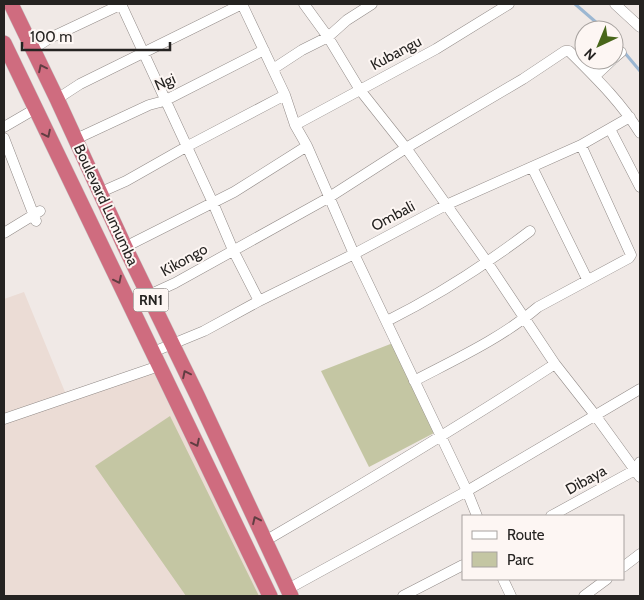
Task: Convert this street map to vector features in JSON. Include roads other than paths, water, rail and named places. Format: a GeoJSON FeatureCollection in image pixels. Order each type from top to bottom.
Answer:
{"type":"FeatureCollection","features":[{"type":"Feature","properties":{"kind":"highway","name":"Boulevard Lumumba"},"geometry":{"type":"LineString","coordinates":[[11,4],[290,593]]}},
{"type":"Feature","properties":{"kind":"highway","name":"Boulevard Lumumba"},"geometry":{"type":"LineString","coordinates":[[4,43],[270,596]]}},
{"type":"Feature","properties":{"kind":"street"},"geometry":{"type":"LineString","coordinates":[[33,49],[50,38],[121,4],[233,250],[259,301]]}},
{"type":"Feature","properties":{"kind":"street"},"geometry":{"type":"LineString","coordinates":[[57,99],[80,84],[142,52],[242,4],[285,95],[328,198],[477,515]]}},
{"type":"Feature","properties":{"kind":"street"},"geometry":{"type":"LineString","coordinates":[[304,4],[328,37],[360,90],[406,148],[526,318],[556,364],[638,470]]}},
{"type":"Feature","properties":{"kind":"street"},"geometry":{"type":"LineString","coordinates":[[273,69],[302,50],[328,37],[347,20],[372,4]]}},
{"type":"Feature","properties":{"kind":"street","name":"Kubangu"},"geometry":{"type":"LineString","coordinates":[[296,125],[436,49],[509,4]]}},
{"type":"Feature","properties":{"kind":"street"},"geometry":{"type":"LineString","coordinates":[[615,4],[640,27]]}},
{"type":"Feature","properties":{"kind":"street","name":"Ngi"},"geometry":{"type":"LineString","coordinates":[[76,140],[149,104],[164,101],[264,50]]}},
{"type":"Feature","properties":{"kind":"street","name":"Kikongo"},"geometry":{"type":"LineString","coordinates":[[149,295],[328,198],[406,148],[523,79],[565,51],[569,51],[595,76]]}},
{"type":"Feature","properties":{"kind":"street"},"geometry":{"type":"LineString","coordinates":[[602,70],[595,76],[630,117],[640,133]]}},
{"type":"Feature","properties":{"kind":"street"},"geometry":{"type":"LineString","coordinates":[[101,192],[126,181],[285,95]]}},
{"type":"Feature","properties":{"kind":"street"},"geometry":{"type":"LineString","coordinates":[[4,127],[35,109]]}},
{"type":"Feature","properties":{"kind":"street","name":"Ombali"},"geometry":{"type":"LineString","coordinates":[[4,419],[156,359],[172,345],[204,331],[259,301],[354,254],[446,204],[581,145],[630,117]]}},
{"type":"Feature","properties":{"kind":"street"},"geometry":{"type":"LineString","coordinates":[[610,129],[640,187]]}},
{"type":"Feature","properties":{"kind":"street"},"geometry":{"type":"LineString","coordinates":[[4,138],[37,216],[4,233]]}},
{"type":"Feature","properties":{"kind":"street"},"geometry":{"type":"LineString","coordinates":[[414,381],[526,318],[538,307],[629,258],[631,255],[581,145]]}},
{"type":"Feature","properties":{"kind":"street"},"geometry":{"type":"LineString","coordinates":[[125,247],[234,192],[307,146]]}},
{"type":"Feature","properties":{"kind":"street"},"geometry":{"type":"LineString","coordinates":[[532,166],[587,279]]}},
{"type":"Feature","properties":{"kind":"street"},"geometry":{"type":"LineString","coordinates":[[386,321],[409,310],[487,262],[530,231]]}},
{"type":"Feature","properties":{"kind":"street"},"geometry":{"type":"LineString","coordinates":[[265,541],[484,411],[556,364]]}},
{"type":"Feature","properties":{"kind":"street"},"geometry":{"type":"LineString","coordinates":[[290,593],[640,388]]}},
{"type":"Feature","properties":{"kind":"street","name":"Dibaya"},"geometry":{"type":"LineString","coordinates":[[554,515],[638,470]]}},
{"type":"Feature","properties":{"kind":"street"},"geometry":{"type":"LineString","coordinates":[[624,566],[640,554]]}},
{"type":"Feature","properties":{"kind":"street"},"geometry":{"type":"LineString","coordinates":[[403,596],[462,566]]}},
{"type":"Feature","properties":{"kind":"street"},"geometry":{"type":"LineString","coordinates":[[503,580],[511,596]]}},
{"type":"Feature","properties":{"kind":"street"},"geometry":{"type":"LineString","coordinates":[[584,596],[606,580]]}},
{"type":"Feature","properties":{"kind":"waterway"},"geometry":{"type":"LineString","coordinates":[[575,4],[593,20]]}},
{"type":"Feature","properties":{"kind":"waterway"},"geometry":{"type":"LineString","coordinates":[[624,52],[640,71]]}}]}
